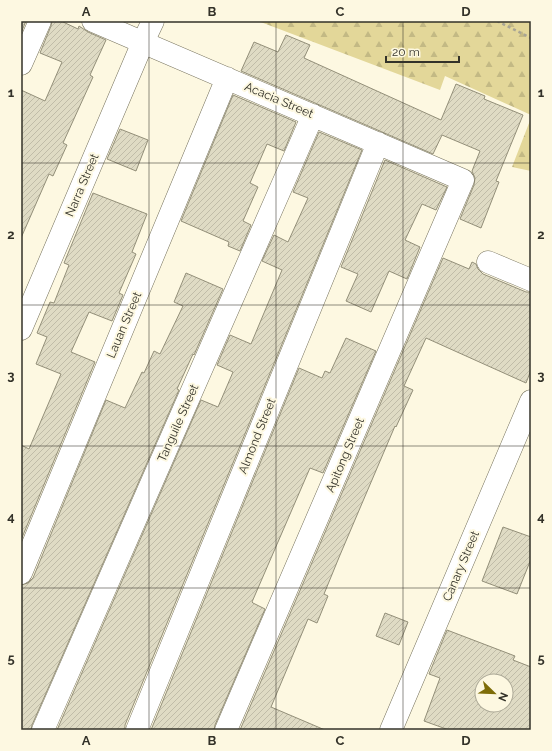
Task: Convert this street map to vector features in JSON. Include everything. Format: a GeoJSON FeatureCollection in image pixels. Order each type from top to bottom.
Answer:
{"type":"FeatureCollection","features":[{"type":"Feature","properties":{"kind":"street"},"geometry":{"type":"LineString","coordinates":[[21,64],[40,21]]}},
{"type":"Feature","properties":{"kind":"street","name":"Acacia Street"},"geometry":{"type":"LineString","coordinates":[[93,21],[463,180]]}},
{"type":"Feature","properties":{"kind":"street","name":"Narra Street"},"geometry":{"type":"LineString","coordinates":[[21,329],[153,21]]}},
{"type":"Feature","properties":{"kind":"street","name":"Lauan Street"},"geometry":{"type":"LineString","coordinates":[[21,573],[227,78]]}},
{"type":"Feature","properties":{"kind":"street","name":"Tanguile Street"},"geometry":{"type":"LineString","coordinates":[[43,730],[313,115]]}},
{"type":"Feature","properties":{"kind":"street","name":"Almond Street"},"geometry":{"type":"LineString","coordinates":[[137,730],[378,143]]}},
{"type":"Feature","properties":{"kind":"street","name":"Apitong Street"},"geometry":{"type":"LineString","coordinates":[[226,730],[463,180]]}},
{"type":"Feature","properties":{"kind":"street"},"geometry":{"type":"LineString","coordinates":[[488,262],[531,280]]}},
{"type":"Feature","properties":{"kind":"street","name":"Canary Street"},"geometry":{"type":"LineString","coordinates":[[391,730],[531,402]]}},
{"type":"Feature","properties":{"kind":"path"},"geometry":{"type":"LineString","coordinates":[[497,21],[531,38]]}},
{"type":"Feature","properties":{"kind":"green space"},"geometry":{"type":"Polygon","coordinates":[[[258,21],[531,21],[531,115],[445,76],[440,90],[258,21]]]}},
{"type":"Feature","properties":{"kind":"green space"},"geometry":{"type":"Polygon","coordinates":[[[531,118],[531,171],[512,167],[531,118]]]}},
{"type":"Feature","properties":{"kind":"building"},"geometry":{"type":"Polygon","coordinates":[[[21,21],[26,21],[21,33],[21,21]]]}},
{"type":"Feature","properties":{"kind":"building"},"geometry":{"type":"Polygon","coordinates":[[[52,21],[61,21],[78,29],[79,26],[106,40],[90,75],[93,77],[63,143],[67,145],[53,176],[49,174],[21,238],[21,90],[45,101],[62,62],[40,53],[52,21]]]}},
{"type":"Feature","properties":{"kind":"building"},"geometry":{"type":"Polygon","coordinates":[[[286,35],[310,45],[304,58],[441,120],[456,84],[485,96],[484,99],[523,115],[496,181],[499,182],[481,228],[460,219],[474,185],[475,178],[472,171],[480,151],[442,135],[433,154],[241,71],[254,42],[278,52],[286,35]]]}},
{"type":"Feature","properties":{"kind":"building"},"geometry":{"type":"Polygon","coordinates":[[[233,95],[296,122],[284,151],[267,144],[250,183],[258,187],[243,221],[251,225],[240,251],[228,246],[229,242],[181,221],[233,95]]]}},
{"type":"Feature","properties":{"kind":"building"},"geometry":{"type":"Polygon","coordinates":[[[120,129],[148,140],[136,171],[107,159],[120,129]]]}},
{"type":"Feature","properties":{"kind":"building"},"geometry":{"type":"Polygon","coordinates":[[[319,132],[362,150],[125,725],[125,730],[57,730],[201,400],[218,407],[233,372],[217,365],[230,335],[251,344],[282,270],[262,261],[274,235],[288,242],[308,198],[293,192],[319,132]]]}},
{"type":"Feature","properties":{"kind":"building"},"geometry":{"type":"Polygon","coordinates":[[[385,160],[447,187],[436,210],[422,204],[405,240],[420,247],[407,279],[389,271],[371,312],[346,301],[358,274],[341,267],[385,160]]]}},
{"type":"Feature","properties":{"kind":"building"},"geometry":{"type":"Polygon","coordinates":[[[93,193],[147,214],[132,252],[136,254],[119,293],[123,295],[112,321],[89,312],[71,352],[95,362],[21,540],[21,445],[29,449],[61,374],[36,364],[47,337],[37,333],[50,302],[54,303],[69,265],[64,263],[93,193]]]}},
{"type":"Feature","properties":{"kind":"building"},"geometry":{"type":"Polygon","coordinates":[[[443,258],[469,269],[472,262],[476,264],[478,269],[483,274],[526,292],[531,292],[531,370],[526,383],[426,338],[404,386],[413,390],[396,427],[395,426],[340,555],[324,594],[328,596],[317,623],[308,619],[271,707],[325,730],[240,730],[443,258]]]}},
{"type":"Feature","properties":{"kind":"building"},"geometry":{"type":"Polygon","coordinates":[[[186,273],[223,289],[194,355],[193,354],[177,389],[179,390],[31,730],[21,730],[21,585],[28,583],[33,578],[106,400],[125,408],[154,351],[160,354],[183,306],[174,302],[186,273]]]}},
{"type":"Feature","properties":{"kind":"building"},"geometry":{"type":"Polygon","coordinates":[[[346,338],[376,351],[323,473],[310,468],[252,602],[265,609],[214,730],[151,730],[299,368],[322,378],[325,371],[330,373],[346,338]]]}},
{"type":"Feature","properties":{"kind":"building"},"geometry":{"type":"Polygon","coordinates":[[[503,527],[531,537],[531,559],[517,594],[482,581],[503,527]]]}},
{"type":"Feature","properties":{"kind":"building"},"geometry":{"type":"Polygon","coordinates":[[[385,613],[408,622],[399,645],[376,636],[385,613]]]}},
{"type":"Feature","properties":{"kind":"building"},"geometry":{"type":"Polygon","coordinates":[[[447,630],[515,656],[513,660],[531,667],[531,730],[449,730],[424,721],[440,678],[429,674],[447,630]]]}}]}
